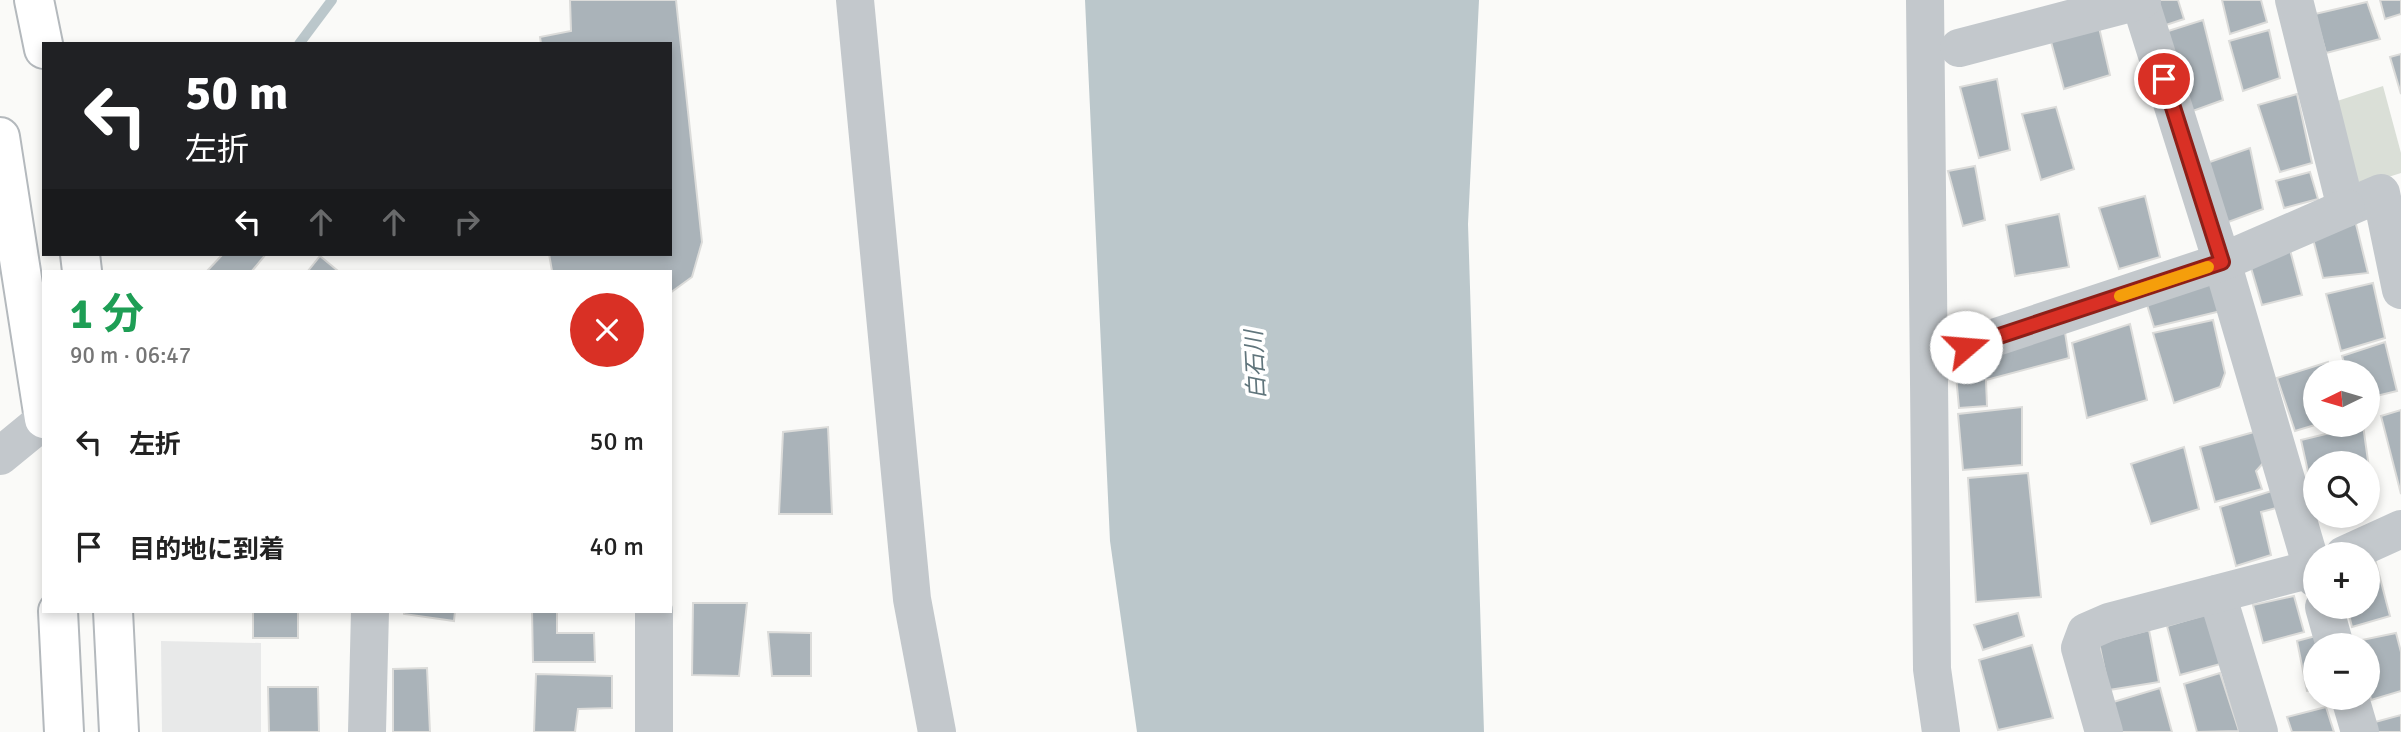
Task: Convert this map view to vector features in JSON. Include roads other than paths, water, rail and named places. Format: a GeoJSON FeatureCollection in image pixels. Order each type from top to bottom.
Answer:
{"type":"FeatureCollection","features":[{"type":"Feature","properties":{"kind":"highway"},"geometry":{"type":"LineString","coordinates":[[34,0],[43,42]]}},
{"type":"Feature","properties":{"kind":"highway"},"geometry":{"type":"LineString","coordinates":[[0,137],[42,406]]}},
{"type":"Feature","properties":{"kind":"highway"},"geometry":{"type":"LineString","coordinates":[[58,613],[64,732]]}},
{"type":"Feature","properties":{"kind":"highway"},"geometry":{"type":"LineString","coordinates":[[113,613],[119,732]]}},
{"type":"Feature","properties":{"kind":"street"},"geometry":{"type":"LineString","coordinates":[[855,0],[912,599],[936,732]]}},
{"type":"Feature","properties":{"kind":"street"},"geometry":{"type":"LineString","coordinates":[[1925,0],[1931,669],[1941,732]]}},
{"type":"Feature","properties":{"kind":"street"},"geometry":{"type":"LineString","coordinates":[[1959,48],[2141,0],[2222,262],[2314,542]]}},
{"type":"Feature","properties":{"kind":"street"},"geometry":{"type":"LineString","coordinates":[[2294,0],[2346,208]]}},
{"type":"Feature","properties":{"kind":"street"},"geometry":{"type":"LineString","coordinates":[[1966,347],[2222,262],[2391,189],[2401,290]]}},
{"type":"Feature","properties":{"kind":"street"},"geometry":{"type":"LineString","coordinates":[[0,456],[42,421]]}},
{"type":"Feature","properties":{"kind":"street"},"geometry":{"type":"LineString","coordinates":[[2374,542],[2401,529]]}},
{"type":"Feature","properties":{"kind":"street"},"geometry":{"type":"LineString","coordinates":[[2104,732],[2080,648],[2086,632],[2109,622],[2303,572]]}},
{"type":"Feature","properties":{"kind":"street"},"geometry":{"type":"LineString","coordinates":[[2217,594],[2259,732]]}},
{"type":"Feature","properties":{"kind":"street"},"geometry":{"type":"LineString","coordinates":[[367,732],[370,613]]}},
{"type":"Feature","properties":{"kind":"street"},"geometry":{"type":"LineString","coordinates":[[654,613],[654,732]]}},
{"type":"Feature","properties":{"kind":"street"},"geometry":{"type":"LineString","coordinates":[[2354,710],[2360,732]]}},
{"type":"Feature","properties":{"kind":"water","name":"白石川"},"geometry":{"type":"Polygon","coordinates":[[[1085,0],[1479,0],[1468,224],[1484,732],[1137,732],[1110,541],[1085,0]]]}},
{"type":"Feature","properties":{"kind":"waterway"},"geometry":{"type":"LineString","coordinates":[[300,42],[332,0]]}}]}
